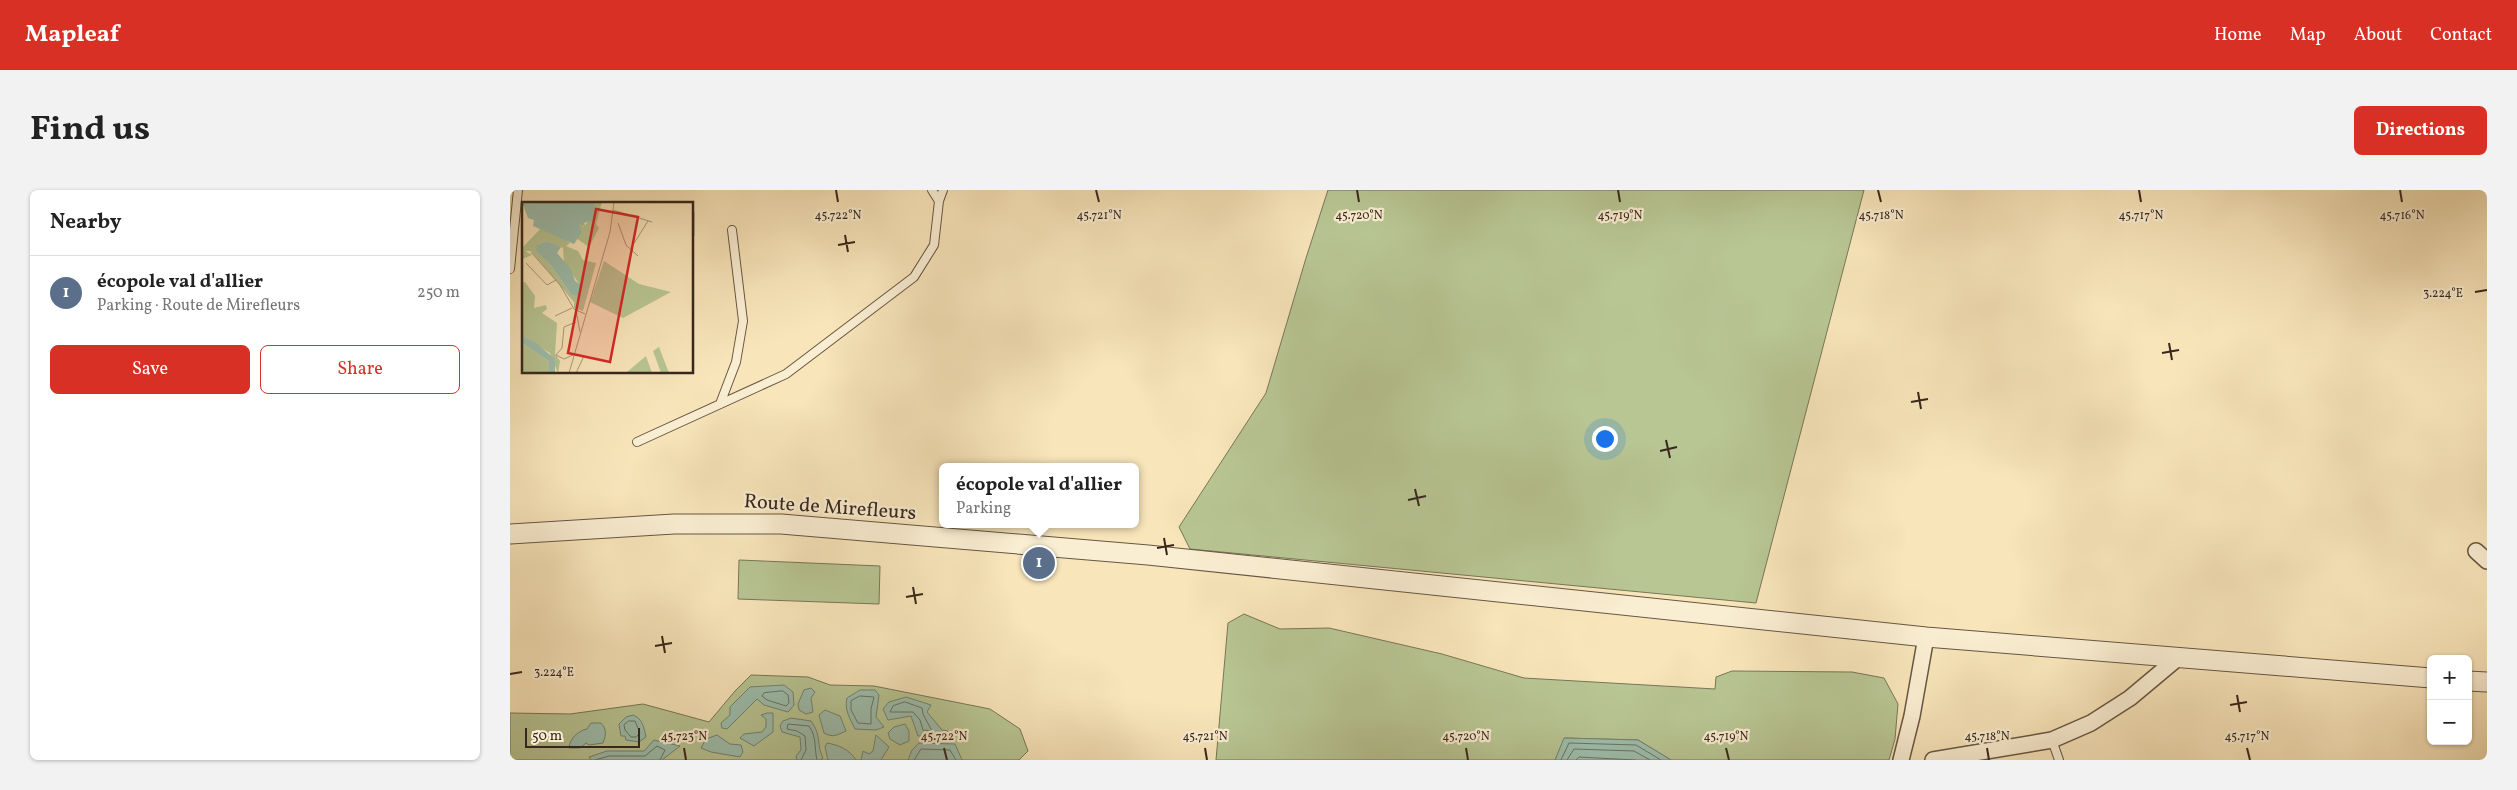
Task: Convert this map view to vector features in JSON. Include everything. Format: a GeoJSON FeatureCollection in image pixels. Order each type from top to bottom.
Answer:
{"type":"FeatureCollection","features":[{"type":"Feature","properties":{"kind":"street","name":"Route de Mirefleurs"},"geometry":{"type":"LineString","coordinates":[[510,534],[674,524],[781,524],[1148,555],[1926,637],[2427,678]]}},
{"type":"Feature","properties":{"kind":"street"},"geometry":{"type":"LineString","coordinates":[[1901,760],[1912,716],[1926,637]]}},
{"type":"Feature","properties":{"kind":"street"},"geometry":{"type":"LineString","coordinates":[[1933,760],[2052,740],[2091,723],[2130,698],[2178,657]]}},
{"type":"Feature","properties":{"kind":"lane"},"geometry":{"type":"LineString","coordinates":[[510,269],[518,190]]}},
{"type":"Feature","properties":{"kind":"lane"},"geometry":{"type":"LineString","coordinates":[[932,190],[939,201]]}},
{"type":"Feature","properties":{"kind":"lane"},"geometry":{"type":"LineString","coordinates":[[637,442],[786,374],[914,278],[934,245],[939,201],[943,190]]}},
{"type":"Feature","properties":{"kind":"lane"},"geometry":{"type":"LineString","coordinates":[[720,404],[736,362],[743,321],[732,230]]}},
{"type":"Feature","properties":{"kind":"lane"},"geometry":{"type":"LineString","coordinates":[[2052,740],[2059,760]]}},
{"type":"Feature","properties":{"kind":"green space"},"geometry":{"type":"Polygon","coordinates":[[[1328,190],[1864,190],[1756,603],[1190,549],[1179,527],[1266,393],[1328,190]]]}},
{"type":"Feature","properties":{"kind":"green space"},"geometry":{"type":"Polygon","coordinates":[[[739,560],[880,566],[879,604],[738,599],[739,560]]]}},
{"type":"Feature","properties":{"kind":"green space"},"geometry":{"type":"Polygon","coordinates":[[[1244,614],[1280,629],[1329,628],[1442,654],[1524,678],[1715,689],[1716,677],[1732,671],[1852,672],[1884,678],[1898,704],[1895,739],[1889,760],[1671,760],[1638,740],[1565,738],[1555,760],[1216,760],[1228,623],[1244,614]]]}},
{"type":"Feature","properties":{"kind":"green space"},"geometry":{"type":"Polygon","coordinates":[[[751,675],[808,677],[830,685],[874,686],[990,709],[1020,729],[1028,751],[1019,760],[510,760],[510,713],[570,714],[643,704],[709,722],[751,675]]]}},
{"type":"Feature","properties":{"kind":"water"},"geometry":{"type":"Polygon","coordinates":[[[784,685],[793,692],[794,705],[788,712],[764,705],[757,699],[727,729],[722,728],[721,723],[730,715],[730,707],[750,687],[784,685]]]}},
{"type":"Feature","properties":{"kind":"water"},"geometry":{"type":"Polygon","coordinates":[[[811,688],[815,692],[811,698],[813,712],[806,714],[799,710],[798,704],[804,690],[811,688]]]}},
{"type":"Feature","properties":{"kind":"water"},"geometry":{"type":"Polygon","coordinates":[[[860,690],[875,690],[879,695],[876,717],[884,727],[876,730],[855,729],[848,714],[846,702],[847,698],[860,690]]]}},
{"type":"Feature","properties":{"kind":"water"},"geometry":{"type":"Polygon","coordinates":[[[906,697],[931,705],[927,712],[942,730],[948,731],[948,736],[939,740],[918,736],[911,716],[888,720],[883,709],[889,702],[906,697]]]}},
{"type":"Feature","properties":{"kind":"water"},"geometry":{"type":"Polygon","coordinates":[[[825,710],[840,716],[846,731],[833,736],[824,733],[819,715],[825,710]]]}},
{"type":"Feature","properties":{"kind":"water"},"geometry":{"type":"Polygon","coordinates":[[[773,713],[773,732],[754,746],[740,738],[744,734],[762,732],[766,727],[766,719],[761,715],[773,713]]]}},
{"type":"Feature","properties":{"kind":"water"},"geometry":{"type":"Polygon","coordinates":[[[633,715],[641,721],[646,737],[639,742],[626,740],[625,736],[621,736],[619,724],[626,717],[633,715]]]}},
{"type":"Feature","properties":{"kind":"water"},"geometry":{"type":"Polygon","coordinates":[[[791,718],[811,721],[817,731],[823,758],[820,760],[797,760],[796,756],[801,750],[800,737],[782,732],[780,726],[783,721],[791,718]]]}},
{"type":"Feature","properties":{"kind":"water"},"geometry":{"type":"Polygon","coordinates":[[[591,723],[601,723],[603,725],[605,737],[603,743],[589,745],[586,743],[580,748],[569,748],[575,736],[587,729],[591,723]]]}},
{"type":"Feature","properties":{"kind":"water"},"geometry":{"type":"Polygon","coordinates":[[[905,724],[909,731],[909,741],[900,745],[890,739],[888,733],[894,727],[905,724]]]}},
{"type":"Feature","properties":{"kind":"water"},"geometry":{"type":"Polygon","coordinates":[[[717,735],[730,744],[741,745],[743,752],[740,757],[711,752],[701,748],[706,739],[717,735]]]}},
{"type":"Feature","properties":{"kind":"water"},"geometry":{"type":"Polygon","coordinates":[[[876,735],[889,747],[881,760],[861,760],[863,751],[869,754],[873,751],[876,735]]]}},
{"type":"Feature","properties":{"kind":"water"},"geometry":{"type":"Polygon","coordinates":[[[1564,738],[1638,740],[1671,760],[1555,760],[1564,738]]]}},
{"type":"Feature","properties":{"kind":"water"},"geometry":{"type":"Polygon","coordinates":[[[654,740],[680,746],[662,760],[591,760],[589,757],[607,751],[644,751],[654,740]]]}},
{"type":"Feature","properties":{"kind":"water"},"geometry":{"type":"Polygon","coordinates":[[[827,743],[844,748],[856,760],[828,760],[825,747],[827,743]]]}},
{"type":"Feature","properties":{"kind":"water"},"geometry":{"type":"Polygon","coordinates":[[[919,743],[955,744],[962,760],[908,760],[912,750],[919,743]]]}},
{"type":"Feature","properties":{"kind":"place","name":"écopole val d'allier"},"geometry":{"type":"Point","coordinates":[1039,563]}}]}
